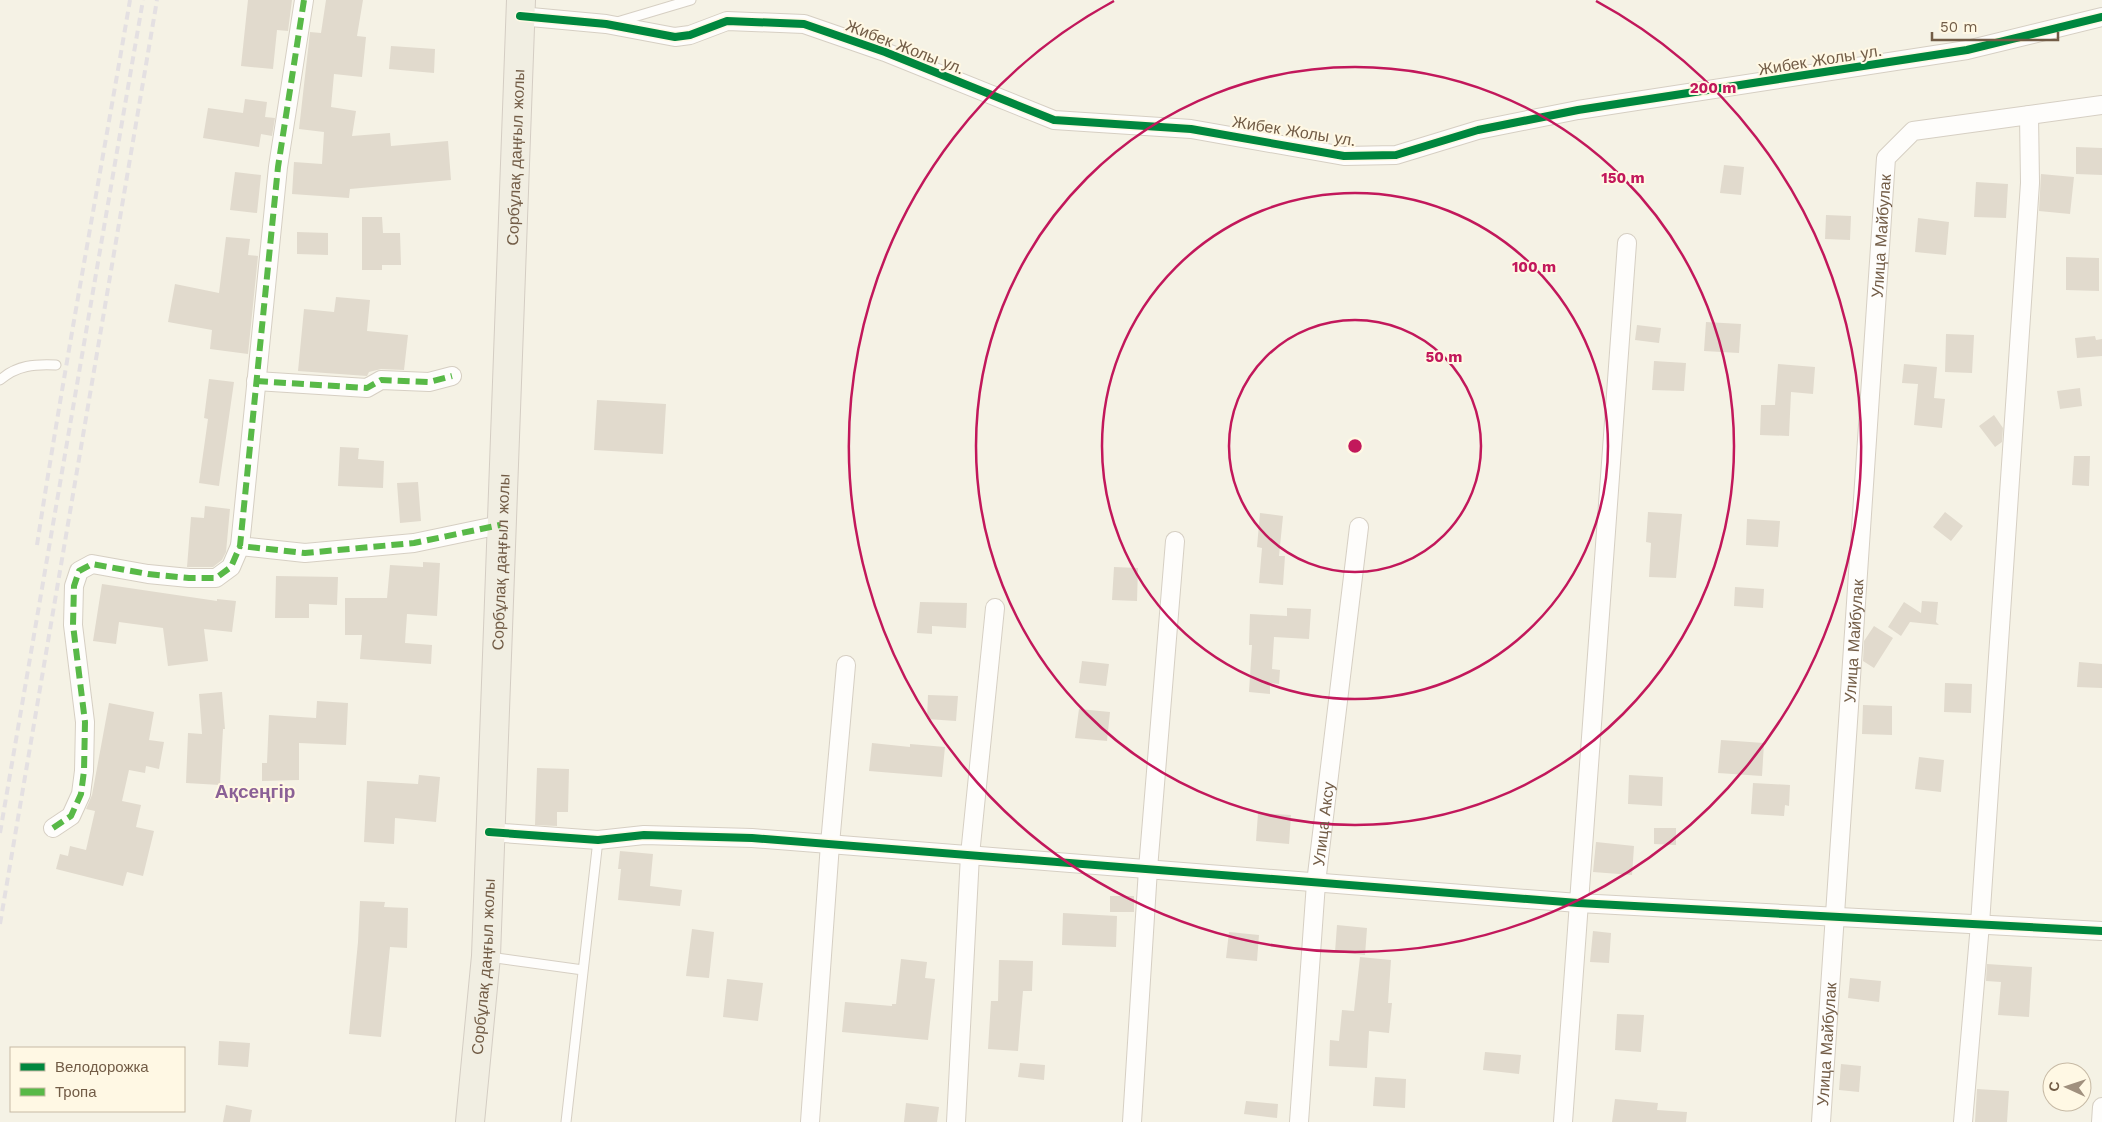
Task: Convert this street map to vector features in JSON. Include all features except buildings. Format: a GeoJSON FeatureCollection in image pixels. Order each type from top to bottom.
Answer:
{"type":"FeatureCollection","features":[{"type":"Feature","properties":{"kind":"main road","name":"Сорбұлақ даңғыл жолы"},"geometry":{"type":"LineString","coordinates":[[470,1122],[486,956],[520,8]]}},
{"type":"Feature","properties":{"kind":"street"},"geometry":{"type":"LineString","coordinates":[[53,828],[71,816],[81,794],[84,771],[85,722],[73,625],[74,586],[79,571],[92,564],[148,574],[189,578],[216,578],[231,567],[240,546],[278,167],[304,0]]}},
{"type":"Feature","properties":{"kind":"street","name":"Жибек Жолы ул."},"geometry":{"type":"LineString","coordinates":[[520,8],[675,37],[690,35],[727,21],[804,24],[885,52],[1054,120],[1191,129],[1344,156],[1396,155],[1478,130],[1569,112],[1967,50],[2102,17]]}},
{"type":"Feature","properties":{"kind":"street"},"geometry":{"type":"LineString","coordinates":[[1963,1122],[1980,924],[2030,183],[2029,115],[2102,106]]}},
{"type":"Feature","properties":{"kind":"street","name":"Улица Майбулак"},"geometry":{"type":"LineString","coordinates":[[1821,1122],[1886,158],[1913,131],[2029,115]]}},
{"type":"Feature","properties":{"kind":"street"},"geometry":{"type":"LineString","coordinates":[[1563,1122],[1628,243]]}},
{"type":"Feature","properties":{"kind":"street"},"geometry":{"type":"LineString","coordinates":[[256,381],[367,388],[381,380],[429,382],[452,376]]}},
{"type":"Feature","properties":{"kind":"street"},"geometry":{"type":"LineString","coordinates":[[240,546],[305,553],[414,543],[500,525]]}},
{"type":"Feature","properties":{"kind":"street","name":"Улица Аксу"},"geometry":{"type":"LineString","coordinates":[[1300,1122],[1316,883],[1358,527]]}},
{"type":"Feature","properties":{"kind":"street"},"geometry":{"type":"LineString","coordinates":[[1132,1122],[1148,869],[1175,542]]}},
{"type":"Feature","properties":{"kind":"street"},"geometry":{"type":"LineString","coordinates":[[956,1122],[970,855],[995,608]]}},
{"type":"Feature","properties":{"kind":"street"},"geometry":{"type":"LineString","coordinates":[[810,1122],[830,844],[846,665]]}},
{"type":"Feature","properties":{"kind":"street"},"geometry":{"type":"LineString","coordinates":[[489,832],[598,840],[644,834],[752,838],[1578,903],[2102,931]]}},
{"type":"Feature","properties":{"kind":"street"},"geometry":{"type":"LineString","coordinates":[[2101,1122],[2102,1107]]}},
{"type":"Feature","properties":{"kind":"lane"},"geometry":{"type":"LineString","coordinates":[[606,24],[691,0]]}},
{"type":"Feature","properties":{"kind":"lane"},"geometry":{"type":"LineString","coordinates":[[0,380],[11,371],[33,364],[56,365]]}},
{"type":"Feature","properties":{"kind":"lane"},"geometry":{"type":"LineString","coordinates":[[566,1122],[598,840]]}},
{"type":"Feature","properties":{"kind":"lane"},"geometry":{"type":"LineString","coordinates":[[486,956],[583,970]]}},
{"type":"Feature","properties":{"kind":"railway"},"geometry":{"type":"LineString","coordinates":[[37,545],[130,0]]}},
{"type":"Feature","properties":{"kind":"railway"},"geometry":{"type":"LineString","coordinates":[[0,833],[143,0]]}},
{"type":"Feature","properties":{"kind":"railway"},"geometry":{"type":"LineString","coordinates":[[0,924],[157,0]]}},
{"type":"Feature","properties":{"kind":"marked path"},"geometry":{"type":"LineString","coordinates":[[304,0],[278,167],[240,546],[305,553],[414,543],[500,525]]}},
{"type":"Feature","properties":{"kind":"marked path"},"geometry":{"type":"LineString","coordinates":[[256,381],[367,388],[381,380],[429,382],[452,376]]}},
{"type":"Feature","properties":{"kind":"marked path"},"geometry":{"type":"LineString","coordinates":[[53,828],[71,816],[81,794],[84,771],[85,722],[73,625],[74,586],[79,571],[92,564],[148,574],[189,578],[216,578],[231,567],[240,546]]}},
{"type":"Feature","properties":{"kind":"cycle path"},"geometry":{"type":"LineString","coordinates":[[520,16],[606,24],[675,37],[690,35],[727,21],[804,24],[885,52],[1054,120],[1191,129],[1344,156],[1396,155],[1478,130],[1578,110],[1967,50],[2102,17]]}},
{"type":"Feature","properties":{"kind":"cycle path"},"geometry":{"type":"LineString","coordinates":[[489,832],[598,840],[644,835],[752,838],[1578,903],[2102,931]]}},
{"type":"Feature","properties":{"kind":"district","name":"Ақсеңгір"},"geometry":{"type":"Point","coordinates":[255,791]}}]}
